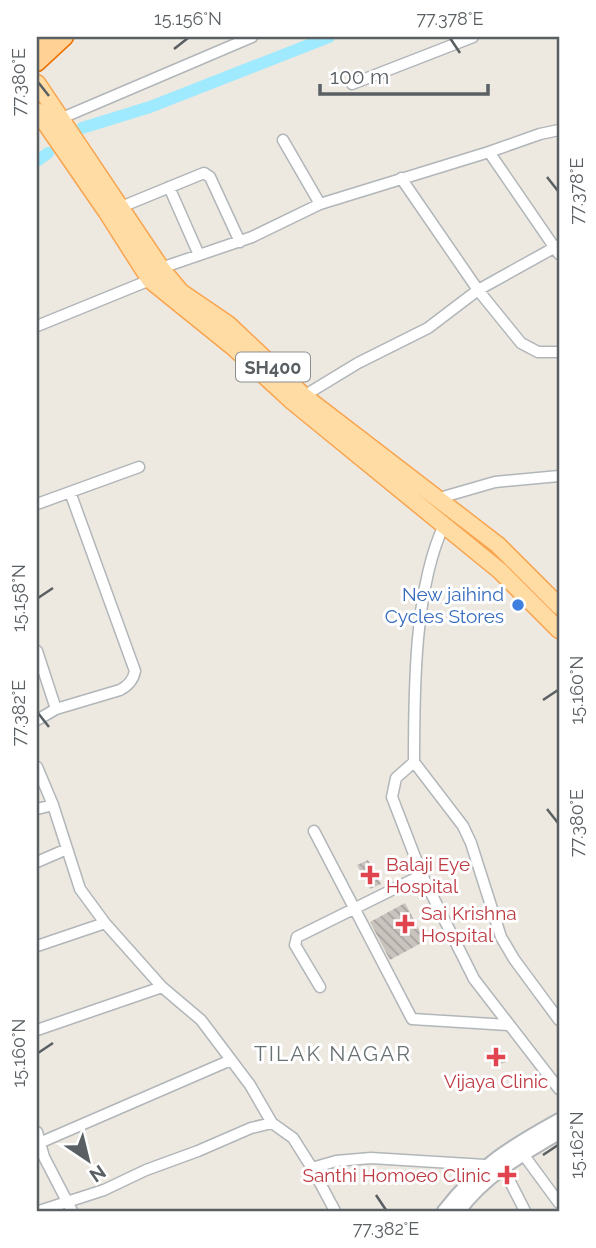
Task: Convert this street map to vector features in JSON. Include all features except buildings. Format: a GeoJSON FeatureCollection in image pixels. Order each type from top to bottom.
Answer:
{"type":"FeatureCollection","features":[{"type":"Feature","properties":{"kind":"highway"},"geometry":{"type":"LineString","coordinates":[[37,44],[46,37]]}},
{"type":"Feature","properties":{"kind":"highway"},"geometry":{"type":"LineString","coordinates":[[37,63],[65,37]]}},
{"type":"Feature","properties":{"kind":"main road","name":"SH400"},"geometry":{"type":"LineString","coordinates":[[37,83],[121,207],[155,274]]}},
{"type":"Feature","properties":{"kind":"main road","name":"SH400"},"geometry":{"type":"LineString","coordinates":[[37,111],[106,212],[155,274],[233,347],[298,399],[418,505],[448,518]]}},
{"type":"Feature","properties":{"kind":"main road","name":"SH400"},"geometry":{"type":"LineString","coordinates":[[298,399],[437,499],[448,518],[500,571],[557,616]]}},
{"type":"Feature","properties":{"kind":"street"},"geometry":{"type":"LineString","coordinates":[[62,118],[253,37]]}},
{"type":"Feature","properties":{"kind":"street"},"geometry":{"type":"LineString","coordinates":[[352,84],[473,37]]}},
{"type":"Feature","properties":{"kind":"street"},"geometry":{"type":"LineString","coordinates":[[37,326],[199,255],[240,242],[320,204],[559,130]]}},
{"type":"Feature","properties":{"kind":"street"},"geometry":{"type":"LineString","coordinates":[[283,139],[320,204]]}},
{"type":"Feature","properties":{"kind":"street"},"geometry":{"type":"LineString","coordinates":[[298,399],[358,363],[428,327],[478,290],[558,249],[489,152]]}},
{"type":"Feature","properties":{"kind":"street"},"geometry":{"type":"LineString","coordinates":[[121,207],[204,173],[208,174],[240,242]]}},
{"type":"Feature","properties":{"kind":"street"},"geometry":{"type":"LineString","coordinates":[[401,178],[478,290],[522,343],[538,352],[559,352]]}},
{"type":"Feature","properties":{"kind":"street"},"geometry":{"type":"LineString","coordinates":[[169,187],[199,255]]}},
{"type":"Feature","properties":{"kind":"street"},"geometry":{"type":"LineString","coordinates":[[37,504],[139,467]]}},
{"type":"Feature","properties":{"kind":"street"},"geometry":{"type":"LineString","coordinates":[[418,505],[495,482],[559,476]]}},
{"type":"Feature","properties":{"kind":"street"},"geometry":{"type":"LineString","coordinates":[[37,720],[56,709],[120,691],[133,679],[135,671],[70,492]]}},
{"type":"Feature","properties":{"kind":"street"},"geometry":{"type":"LineString","coordinates":[[448,518],[432,557],[416,657],[414,762],[463,826],[501,937],[559,1020]]}},
{"type":"Feature","properties":{"kind":"street"},"geometry":{"type":"LineString","coordinates":[[37,651],[56,709]]}},
{"type":"Feature","properties":{"kind":"street"},"geometry":{"type":"LineString","coordinates":[[414,762],[397,778],[392,797],[422,875],[474,979],[559,1089]]}},
{"type":"Feature","properties":{"kind":"street"},"geometry":{"type":"LineString","coordinates":[[37,767],[53,806],[80,889],[105,923],[162,987],[201,1020],[250,1085],[272,1123],[293,1138],[335,1211]]}},
{"type":"Feature","properties":{"kind":"street"},"geometry":{"type":"LineString","coordinates":[[37,809],[53,806]]}},
{"type":"Feature","properties":{"kind":"street"},"geometry":{"type":"LineString","coordinates":[[314,831],[412,1019],[508,1025]]}},
{"type":"Feature","properties":{"kind":"street"},"geometry":{"type":"LineString","coordinates":[[37,862],[67,849]]}},
{"type":"Feature","properties":{"kind":"street"},"geometry":{"type":"LineString","coordinates":[[320,987],[295,940],[422,875]]}},
{"type":"Feature","properties":{"kind":"street"},"geometry":{"type":"LineString","coordinates":[[37,946],[105,923]]}},
{"type":"Feature","properties":{"kind":"street"},"geometry":{"type":"LineString","coordinates":[[37,1030],[162,987]]}},
{"type":"Feature","properties":{"kind":"street"},"geometry":{"type":"LineString","coordinates":[[70,1207],[38,1140],[231,1060]]}},
{"type":"Feature","properties":{"kind":"street"},"geometry":{"type":"LineString","coordinates":[[444,1211],[465,1203],[512,1145],[559,1119]]}},
{"type":"Feature","properties":{"kind":"street"},"geometry":{"type":"LineString","coordinates":[[39,1211],[70,1207],[251,1128],[272,1123]]}},
{"type":"Feature","properties":{"kind":"street"},"geometry":{"type":"LineString","coordinates":[[312,1168],[336,1161],[371,1158],[485,1165],[523,1154],[559,1133]]}},
{"type":"Feature","properties":{"kind":"street"},"geometry":{"type":"LineString","coordinates":[[523,1154],[559,1203]]}},
{"type":"Feature","properties":{"kind":"street"},"geometry":{"type":"LineString","coordinates":[[500,1162],[525,1211]]}},
{"type":"Feature","properties":{"kind":"street"},"geometry":{"type":"LineString","coordinates":[[465,1203],[485,1165]]}},
{"type":"Feature","properties":{"kind":"waterway"},"geometry":{"type":"LineString","coordinates":[[82,128],[150,107],[329,37]]}},
{"type":"Feature","properties":{"kind":"waterway"},"geometry":{"type":"LineString","coordinates":[[37,161],[48,153]]}},
{"type":"Feature","properties":{"kind":"place","name":"New jaihind Cycles Stores"},"geometry":{"type":"Point","coordinates":[518,605]}},
{"type":"Feature","properties":{"kind":"place","name":"Balaji Eye Hospital"},"geometry":{"type":"Point","coordinates":[370,875]}},
{"type":"Feature","properties":{"kind":"place","name":"Sai Krishna Hospital"},"geometry":{"type":"Point","coordinates":[405,924]}},
{"type":"Feature","properties":{"kind":"place","name":"Vijaya Clinic"},"geometry":{"type":"Point","coordinates":[496,1057]}},
{"type":"Feature","properties":{"kind":"place","name":"Santhi Homoeo Clinic"},"geometry":{"type":"Point","coordinates":[507,1175]}},
{"type":"Feature","properties":{"kind":"district","name":"TILAK NAGAR"},"geometry":{"type":"Point","coordinates":[333,1053]}}]}
